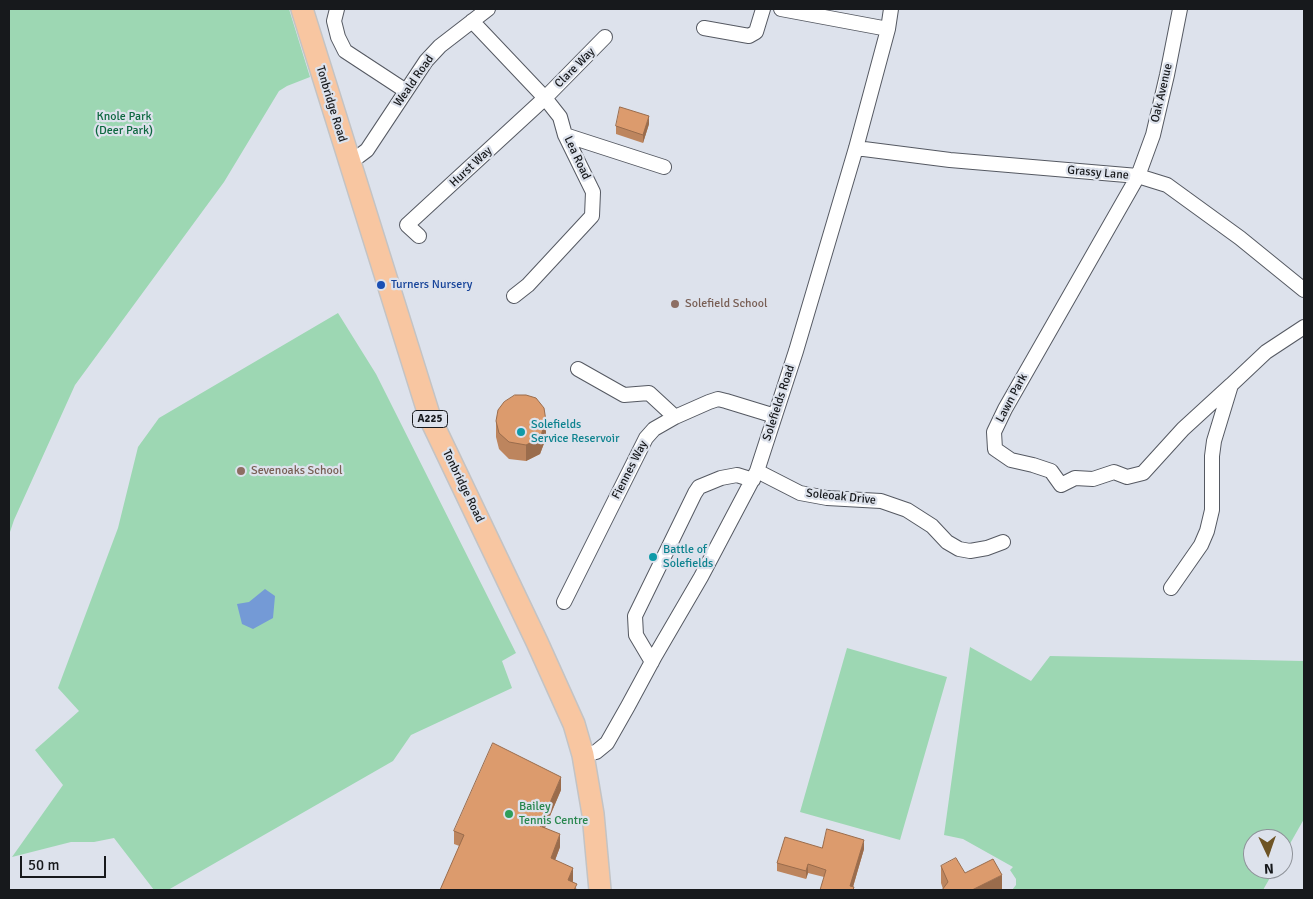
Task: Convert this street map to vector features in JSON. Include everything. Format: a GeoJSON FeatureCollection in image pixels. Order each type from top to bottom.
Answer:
{"type":"FeatureCollection","features":[{"type":"Feature","properties":{"kind":"main road","name":"Tonbridge Road"},"geometry":{"type":"LineString","coordinates":[[304,15],[430,418],[548,665],[574,724],[583,756],[593,814],[600,890]]}},
{"type":"Feature","properties":{"kind":"street"},"geometry":{"type":"LineString","coordinates":[[337,9],[334,21],[338,37],[345,51],[406,91]]}},
{"type":"Feature","properties":{"kind":"street","name":"Weald Road"},"geometry":{"type":"LineString","coordinates":[[349,160],[367,150],[426,61],[440,46],[488,9]]}},
{"type":"Feature","properties":{"kind":"street"},"geometry":{"type":"LineString","coordinates":[[704,28],[748,36],[756,32],[763,9]]}},
{"type":"Feature","properties":{"kind":"street"},"geometry":{"type":"LineString","coordinates":[[781,9],[888,29]]}},
{"type":"Feature","properties":{"kind":"street","name":"Solefields Road"},"geometry":{"type":"LineString","coordinates":[[583,756],[596,752],[606,743],[701,577],[755,475],[798,345],[856,148],[888,29],[891,9]]}},
{"type":"Feature","properties":{"kind":"street","name":"Oak Avenue"},"geometry":{"type":"LineString","coordinates":[[1138,176],[1153,135],[1180,9]]}},
{"type":"Feature","properties":{"kind":"street","name":"Lea Road"},"geometry":{"type":"LineString","coordinates":[[472,21],[545,98],[560,117],[565,135],[593,192],[592,216],[528,285],[514,296]]}},
{"type":"Feature","properties":{"kind":"street","name":"Clare Way"},"geometry":{"type":"LineString","coordinates":[[545,98],[605,38]]}},
{"type":"Feature","properties":{"kind":"street","name":"Hurst Way"},"geometry":{"type":"LineString","coordinates":[[418,236],[405,223],[545,98]]}},
{"type":"Feature","properties":{"kind":"street"},"geometry":{"type":"LineString","coordinates":[[565,135],[664,167]]}},
{"type":"Feature","properties":{"kind":"street","name":"Grassy Lane"},"geometry":{"type":"LineString","coordinates":[[856,148],[950,160],[1138,176],[1168,185],[1240,238],[1304,290]]}},
{"type":"Feature","properties":{"kind":"street","name":"Lawn Park"},"geometry":{"type":"LineString","coordinates":[[1138,176],[1005,409],[994,432],[995,449],[1011,460],[1051,471],[1061,485],[1075,478],[1093,479],[1114,472],[1127,477],[1143,474],[1183,429],[1231,385]]}},
{"type":"Feature","properties":{"kind":"street"},"geometry":{"type":"LineString","coordinates":[[1170,588],[1201,545],[1207,531],[1212,510],[1212,456],[1214,441],[1231,385],[1266,352],[1304,328]]}},
{"type":"Feature","properties":{"kind":"street"},"geometry":{"type":"LineString","coordinates":[[578,369],[624,396],[649,393],[675,417]]}},
{"type":"Feature","properties":{"kind":"street","name":"Fiennes Way"},"geometry":{"type":"LineString","coordinates":[[564,602],[646,438],[654,429],[675,417],[718,399],[775,416]]}},
{"type":"Feature","properties":{"kind":"street","name":"Soleoak Drive"},"geometry":{"type":"LineString","coordinates":[[652,662],[636,634],[635,616],[698,488],[721,478],[736,475],[755,475],[800,493],[827,498],[881,501],[906,510],[932,526],[947,542],[970,551],[987,548],[1003,542]]}},
{"type":"Feature","properties":{"kind":"green space","name":"Knole Park (Deer Park)"},"geometry":{"type":"Polygon","coordinates":[[[9,9],[289,9],[310,77],[279,91],[224,182],[75,385],[9,535],[9,9]]]}},
{"type":"Feature","properties":{"kind":"green space"},"geometry":{"type":"Polygon","coordinates":[[[338,313],[376,374],[516,653],[502,661],[512,688],[411,735],[393,761],[168,890],[154,890],[114,838],[94,842],[71,842],[12,857],[63,785],[35,750],[79,711],[58,688],[118,528],[138,447],[159,418],[338,313]]]}},
{"type":"Feature","properties":{"kind":"green space"},"geometry":{"type":"Polygon","coordinates":[[[970,647],[1031,681],[1050,656],[1304,661],[1304,819],[1293,838],[1293,829],[1243,829],[1243,879],[1269,879],[1263,890],[1012,890],[1016,885],[1016,879],[1010,870],[1013,867],[963,839],[944,835],[970,647]]]}},
{"type":"Feature","properties":{"kind":"green space"},"geometry":{"type":"Polygon","coordinates":[[[847,648],[947,677],[900,840],[800,812],[847,648]]]}},
{"type":"Feature","properties":{"kind":"water"},"geometry":{"type":"Polygon","coordinates":[[[265,589],[275,596],[273,618],[253,629],[242,624],[237,604],[249,602],[265,589]]]}},
{"type":"Feature","properties":{"kind":"building"},"geometry":{"type":"Polygon","coordinates":[[[620,107],[649,116],[643,135],[616,126],[620,107]]]}},
{"type":"Feature","properties":{"kind":"building"},"geometry":{"type":"Polygon","coordinates":[[[515,395],[526,395],[536,398],[544,408],[546,421],[540,438],[526,445],[509,442],[499,433],[496,421],[498,410],[504,402],[515,395]]]}},
{"type":"Feature","properties":{"kind":"building","name":"Bailey Tennis Centre"},"geometry":{"type":"Polygon","coordinates":[[[493,743],[561,777],[540,826],[560,834],[551,858],[573,868],[568,880],[577,884],[574,890],[440,890],[464,835],[454,831],[493,743]]]}},
{"type":"Feature","properties":{"kind":"building"},"geometry":{"type":"Polygon","coordinates":[[[827,829],[864,840],[850,886],[854,887],[853,890],[820,890],[826,870],[808,864],[806,871],[777,863],[785,837],[822,848],[827,829]]]}},
{"type":"Feature","properties":{"kind":"building"},"geometry":{"type":"Polygon","coordinates":[[[956,858],[965,873],[993,859],[1002,875],[972,890],[942,890],[948,882],[941,866],[956,858]]]}},
{"type":"Feature","properties":{"kind":"place","name":"Turners Nursery"},"geometry":{"type":"Point","coordinates":[381,285]}},
{"type":"Feature","properties":{"kind":"place","name":"Solefield School"},"geometry":{"type":"Point","coordinates":[675,304]}},
{"type":"Feature","properties":{"kind":"place","name":"Solefields Service Reservoir"},"geometry":{"type":"Point","coordinates":[521,432]}},
{"type":"Feature","properties":{"kind":"place","name":"Sevenoaks School"},"geometry":{"type":"Point","coordinates":[241,471]}},
{"type":"Feature","properties":{"kind":"place","name":"Battle of Solefields"},"geometry":{"type":"Point","coordinates":[653,557]}},
{"type":"Feature","properties":{"kind":"place","name":"Bailey Tennis Centre"},"geometry":{"type":"Point","coordinates":[509,814]}}]}
